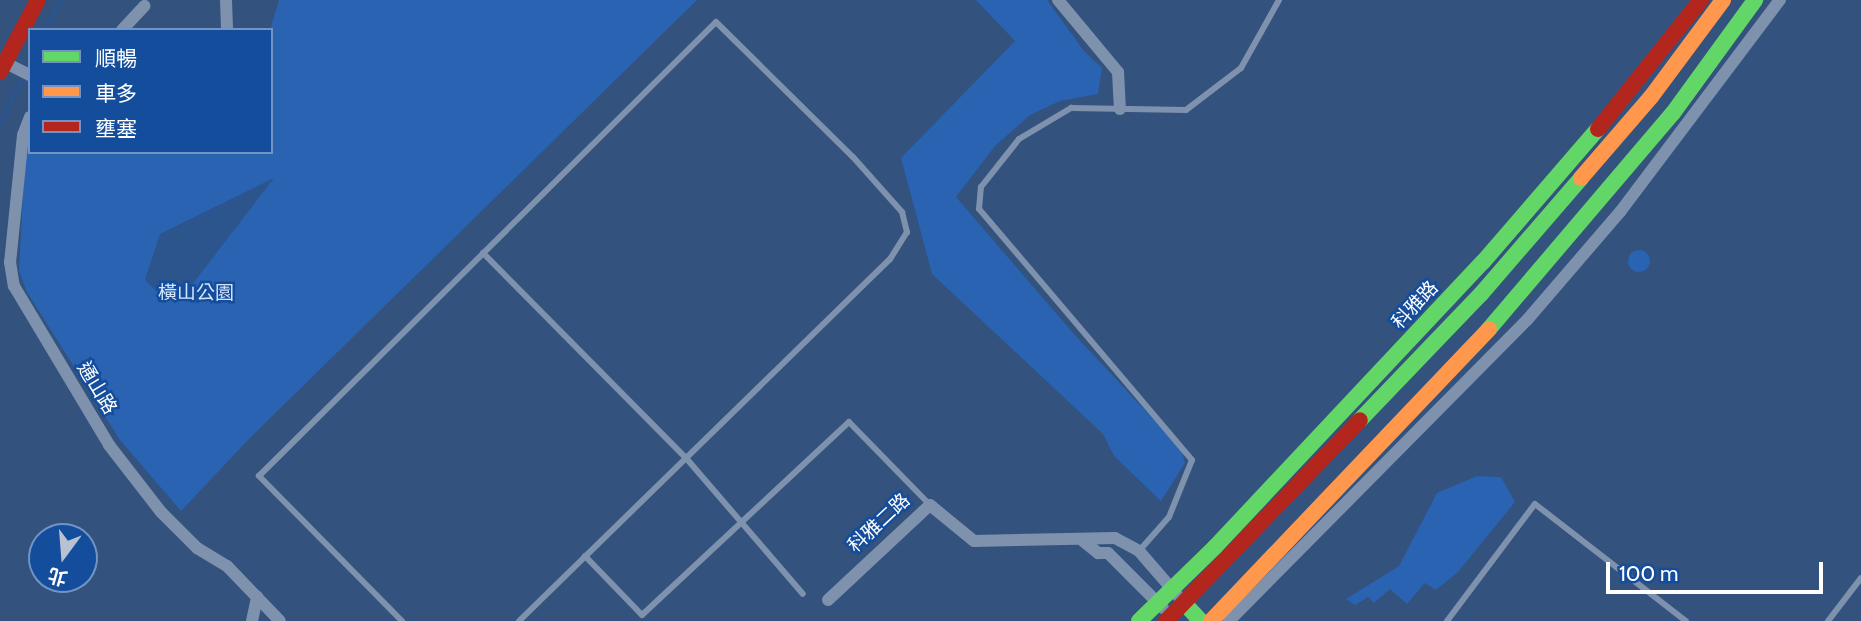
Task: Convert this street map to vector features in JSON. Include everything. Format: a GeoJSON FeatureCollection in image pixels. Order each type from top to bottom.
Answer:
{"type":"FeatureCollection","features":[{"type":"Feature","properties":{"kind":"street"},"geometry":{"type":"LineString","coordinates":[[28,74],[5,65],[38,0]]}},
{"type":"Feature","properties":{"kind":"street"},"geometry":{"type":"LineString","coordinates":[[226,0],[227,28]]}},
{"type":"Feature","properties":{"kind":"street"},"geometry":{"type":"LineString","coordinates":[[1058,0],[1118,72],[1120,109]]}},
{"type":"Feature","properties":{"kind":"street","name":"科雅路"},"geometry":{"type":"LineString","coordinates":[[1139,621],[1483,262],[1659,58],[1701,0]]}},
{"type":"Feature","properties":{"kind":"street","name":"科雅路"},"geometry":{"type":"LineString","coordinates":[[1170,620],[1481,293],[1651,97],[1724,0]]}},
{"type":"Feature","properties":{"kind":"street"},"geometry":{"type":"LineString","coordinates":[[1211,621],[1505,312],[1673,113],[1755,0]]}},
{"type":"Feature","properties":{"kind":"street"},"geometry":{"type":"LineString","coordinates":[[1229,621],[1527,320],[1620,212],[1780,0]]}},
{"type":"Feature","properties":{"kind":"street"},"geometry":{"type":"LineString","coordinates":[[124,28],[144,6]]}},
{"type":"Feature","properties":{"kind":"street","name":"通山路"},"geometry":{"type":"LineString","coordinates":[[28,122],[23,135],[11,249],[13,286],[117,455],[197,548],[227,566],[280,621]]}},
{"type":"Feature","properties":{"kind":"street","name":"科雅二路"},"geometry":{"type":"LineString","coordinates":[[828,600],[930,505],[974,541],[1115,538],[1139,551],[1201,621]]}},
{"type":"Feature","properties":{"kind":"street","name":"科雅二路"},"geometry":{"type":"LineString","coordinates":[[1082,540],[1098,552],[1108,553],[1158,602],[1170,620]]}},
{"type":"Feature","properties":{"kind":"street"},"geometry":{"type":"LineString","coordinates":[[252,621],[257,597]]}},
{"type":"Feature","properties":{"kind":"lane"},"geometry":{"type":"LineString","coordinates":[[1139,551],[1169,517],[1192,460],[979,209],[981,187],[1018,139],[1070,108],[1186,110],[1241,68],[1279,0]]}},
{"type":"Feature","properties":{"kind":"lane"},"geometry":{"type":"LineString","coordinates":[[402,621],[259,476],[716,22],[853,157],[902,212],[906,232],[890,259],[519,621]]}},
{"type":"Feature","properties":{"kind":"lane"},"geometry":{"type":"LineString","coordinates":[[483,253],[686,458],[803,594]]}},
{"type":"Feature","properties":{"kind":"lane"},"geometry":{"type":"LineString","coordinates":[[585,556],[642,615],[849,422],[930,505]]}},
{"type":"Feature","properties":{"kind":"lane"},"geometry":{"type":"LineString","coordinates":[[1447,621],[1535,504],[1686,621]]}},
{"type":"Feature","properties":{"kind":"lane"},"geometry":{"type":"LineString","coordinates":[[1828,621],[1861,578]]}},
{"type":"Feature","properties":{"kind":"green space","name":"橫山公園"},"geometry":{"type":"Polygon","coordinates":[[[279,0],[697,0],[250,438],[181,511],[120,440],[27,292],[19,271],[25,154],[28,142],[28,154],[273,154],[273,28],[271,28],[279,0]]]}},
{"type":"Feature","properties":{"kind":"green space"},"geometry":{"type":"Polygon","coordinates":[[[976,0],[1047,0],[1084,51],[1102,68],[1098,94],[1060,101],[1030,115],[995,146],[956,197],[1073,333],[1181,449],[1185,463],[1161,501],[1114,456],[1103,434],[932,274],[901,158],[1015,41],[976,0]]]}},
{"type":"Feature","properties":{"kind":"green space"},"geometry":{"type":"Polygon","coordinates":[[[1639,250],[1647,253],[1650,261],[1647,269],[1639,272],[1631,269],[1628,261],[1631,253],[1639,250]]]}},
{"type":"Feature","properties":{"kind":"green space"},"geometry":{"type":"Polygon","coordinates":[[[1477,476],[1501,477],[1515,502],[1458,572],[1436,590],[1425,583],[1407,604],[1390,589],[1374,603],[1368,597],[1355,605],[1346,599],[1399,566],[1437,493],[1477,476]]]}},
{"type":"Feature","properties":{"kind":"shaded area"},"geometry":{"type":"Polygon","coordinates":[[[274,178],[188,290],[158,293],[145,280],[160,234],[274,178]]]}},
{"type":"Feature","properties":{"kind":"waterway"},"geometry":{"type":"LineString","coordinates":[[46,28],[60,0]]}},
{"type":"Feature","properties":{"kind":"waterway"},"geometry":{"type":"LineString","coordinates":[[0,123],[28,65]]}},
{"type":"Feature","properties":{"kind":"traffic: fast"},"geometry":{"type":"LineString","coordinates":[[1489,329],[1673,113],[1755,0]]}},
{"type":"Feature","properties":{"kind":"traffic: fast"},"geometry":{"type":"LineString","coordinates":[[1139,621],[1215,547],[1483,262],[1598,129]]}},
{"type":"Feature","properties":{"kind":"traffic: fast"},"geometry":{"type":"LineString","coordinates":[[1360,420],[1481,294],[1581,178]]}},
{"type":"Feature","properties":{"kind":"traffic: fast"},"geometry":{"type":"LineString","coordinates":[[1184,603],[1201,621]]}},
{"type":"Feature","properties":{"kind":"traffic: slow"},"geometry":{"type":"LineString","coordinates":[[1581,178],[1651,97],[1723,0]]}},
{"type":"Feature","properties":{"kind":"traffic: slow"},"geometry":{"type":"LineString","coordinates":[[1211,621],[1489,329]]}},
{"type":"Feature","properties":{"kind":"traffic: jam"},"geometry":{"type":"LineString","coordinates":[[0,72],[38,0]]}},
{"type":"Feature","properties":{"kind":"traffic: jam"},"geometry":{"type":"LineString","coordinates":[[1598,129],[1701,0]]}},
{"type":"Feature","properties":{"kind":"traffic: jam"},"geometry":{"type":"LineString","coordinates":[[1166,621],[1360,420]]}}]}
